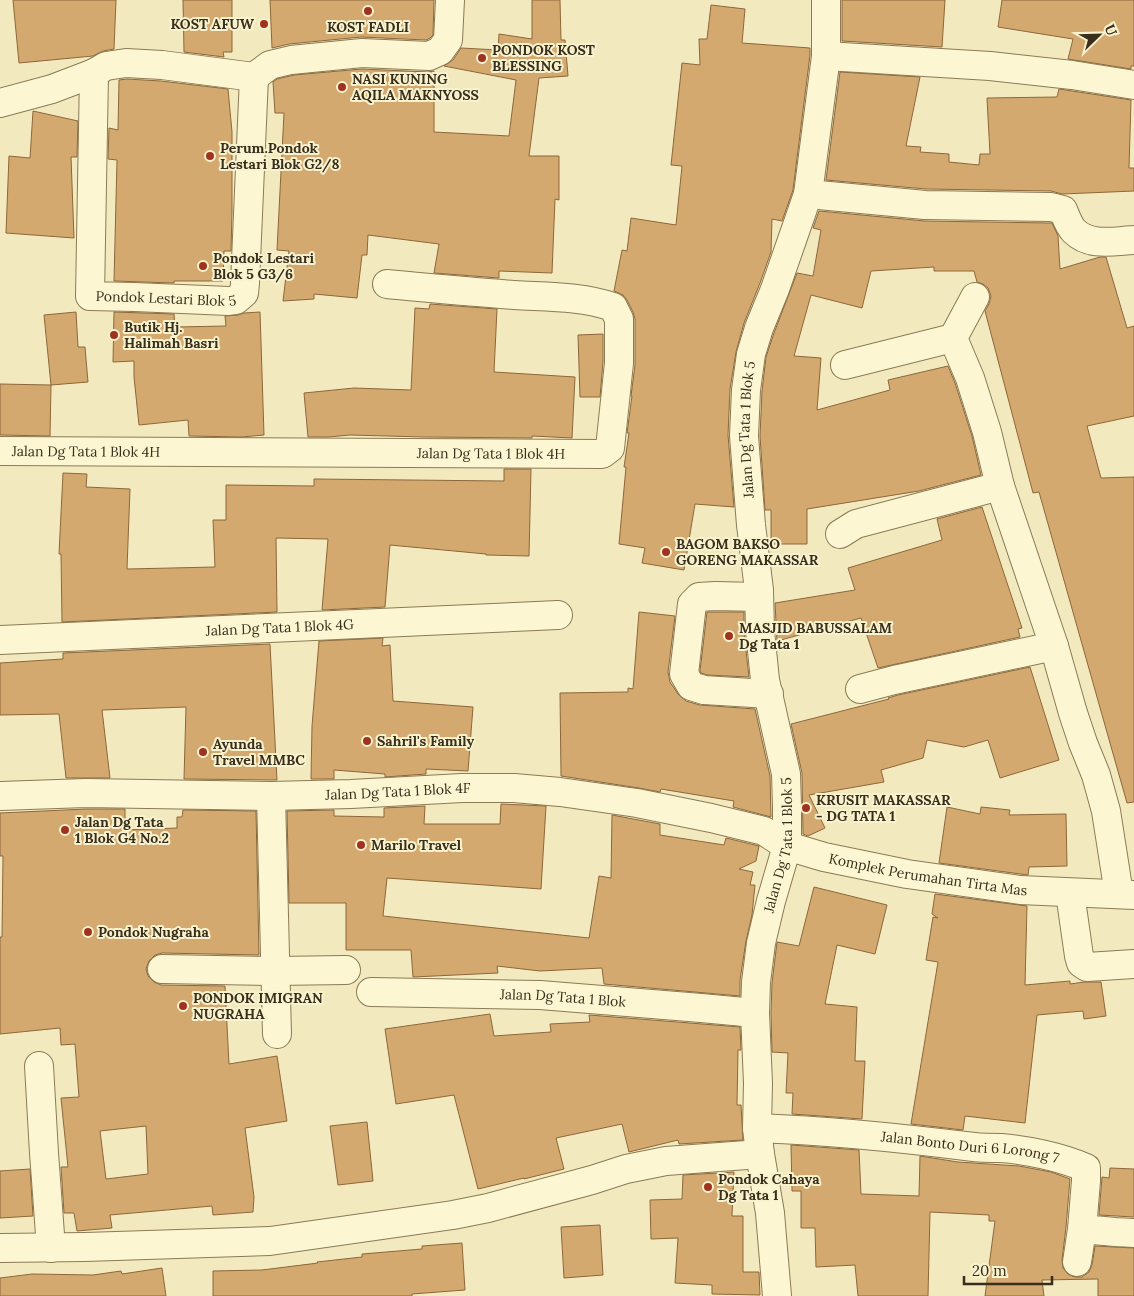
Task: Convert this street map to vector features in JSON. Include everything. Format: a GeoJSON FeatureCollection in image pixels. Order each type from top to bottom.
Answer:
{"type":"FeatureCollection","features":[{"type":"Feature","properties":{"kind":"street"},"geometry":{"type":"LineString","coordinates":[[1,99],[52,89],[94,73],[106,66],[126,63],[162,65],[254,77],[270,65],[291,60],[362,53],[429,56],[440,51],[448,40],[450,0]]}},
{"type":"Feature","properties":{"kind":"street","name":"Jalan Dg Tata 1 Blok 5"},"geometry":{"type":"LineString","coordinates":[[776,1296],[770,1213],[758,1141],[755,1013],[756,982],[761,943],[787,846],[786,774],[765,680],[760,631],[760,597],[751,525],[744,436],[746,390],[752,354],[759,328],[775,289],[808,194],[826,56],[826,0]]}},
{"type":"Feature","properties":{"kind":"street"},"geometry":{"type":"LineString","coordinates":[[826,56],[990,66],[1072,74],[1134,85]]}},
{"type":"Feature","properties":{"kind":"street","name":"Pondok Lestari Blok 5"},"geometry":{"type":"LineString","coordinates":[[94,73],[80,296],[229,301],[236,300],[244,293],[254,77]]}},
{"type":"Feature","properties":{"kind":"street"},"geometry":{"type":"LineString","coordinates":[[808,194],[925,205],[1051,207],[1062,210],[1073,230],[1082,238],[1092,242],[1134,240]]}},
{"type":"Feature","properties":{"kind":"street","name":"Jalan Dg Tata 1 Blok 4H"},"geometry":{"type":"LineString","coordinates":[[0,452],[602,454],[610,448],[618,363],[619,319],[613,307],[597,302],[570,298],[387,284]]}},
{"type":"Feature","properties":{"kind":"street"},"geometry":{"type":"LineString","coordinates":[[845,365],[953,338],[975,297]]}},
{"type":"Feature","properties":{"kind":"street","name":"Komplek Perumahan Tirta Mas"},"geometry":{"type":"LineString","coordinates":[[787,846],[844,862],[934,878],[1020,890],[1127,895],[1096,775],[1072,713],[1054,646],[1000,486],[987,432],[970,378],[953,338]]}},
{"type":"Feature","properties":{"kind":"street"},"geometry":{"type":"LineString","coordinates":[[840,534],[856,524],[1000,486]]}},
{"type":"Feature","properties":{"kind":"street"},"geometry":{"type":"LineString","coordinates":[[760,597],[699,597],[692,604],[684,674],[691,686],[704,690],[768,694]]}},
{"type":"Feature","properties":{"kind":"street","name":"Jalan Dg Tata 1 Blok 4G"},"geometry":{"type":"LineString","coordinates":[[0,640],[558,616]]}},
{"type":"Feature","properties":{"kind":"street"},"geometry":{"type":"LineString","coordinates":[[860,689],[1054,646]]}},
{"type":"Feature","properties":{"kind":"street","name":"Jalan Dg Tata 1 Blok 4F"},"geometry":{"type":"LineString","coordinates":[[0,796],[86,793],[271,796],[361,794],[462,788],[514,788],[560,792],[637,803],[711,818],[764,831],[787,846]]}},
{"type":"Feature","properties":{"kind":"street"},"geometry":{"type":"LineString","coordinates":[[271,796],[277,1034]]}},
{"type":"Feature","properties":{"kind":"street"},"geometry":{"type":"LineString","coordinates":[[1070,893],[1081,963],[1086,967],[1134,964]]}},
{"type":"Feature","properties":{"kind":"street"},"geometry":{"type":"LineString","coordinates":[[162,969],[346,970]]}},
{"type":"Feature","properties":{"kind":"street","name":"Jalan Dg Tata 1 Blok"},"geometry":{"type":"LineString","coordinates":[[371,992],[540,994],[755,1013]]}},
{"type":"Feature","properties":{"kind":"street"},"geometry":{"type":"LineString","coordinates":[[39,1066],[51,1248]]}},
{"type":"Feature","properties":{"kind":"street","name":"Jalan Bonto Duri 6 Lorong 7"},"geometry":{"type":"LineString","coordinates":[[758,1141],[824,1131],[1026,1151],[1075,1163],[1086,1168],[1082,1229]]}},
{"type":"Feature","properties":{"kind":"street"},"geometry":{"type":"LineString","coordinates":[[0,1248],[270,1241],[453,1215],[507,1203],[626,1169],[758,1141]]}},
{"type":"Feature","properties":{"kind":"street"},"geometry":{"type":"LineString","coordinates":[[1076,1262],[1082,1229],[1125,1233]]}},
{"type":"Feature","properties":{"kind":"building"},"geometry":{"type":"Polygon","coordinates":[[[13,0],[116,0],[114,49],[103,51],[93,56],[19,63],[13,0]]]}},
{"type":"Feature","properties":{"kind":"building"},"geometry":{"type":"Polygon","coordinates":[[[183,0],[232,0],[232,52],[223,52],[224,57],[184,52],[183,0]]]}},
{"type":"Feature","properties":{"kind":"building"},"geometry":{"type":"Polygon","coordinates":[[[270,0],[434,0],[433,35],[426,40],[361,37],[289,44],[272,48],[270,0]]]}},
{"type":"Feature","properties":{"kind":"building"},"geometry":{"type":"Polygon","coordinates":[[[532,0],[560,0],[561,40],[565,40],[568,76],[539,78],[529,156],[559,156],[559,200],[555,199],[552,273],[499,271],[499,278],[434,273],[439,244],[368,235],[367,255],[362,255],[357,298],[314,294],[314,299],[283,301],[289,251],[277,250],[284,113],[275,113],[273,82],[277,79],[294,75],[362,69],[434,71],[434,132],[509,136],[516,80],[444,66],[453,60],[461,48],[498,50],[499,34],[532,39],[532,0]]]}},
{"type":"Feature","properties":{"kind":"building"},"geometry":{"type":"Polygon","coordinates":[[[842,0],[945,0],[942,47],[842,41],[842,0]]]}},
{"type":"Feature","properties":{"kind":"building"},"geometry":{"type":"Polygon","coordinates":[[[1002,0],[1134,0],[1134,66],[1131,66],[1131,69],[1068,59],[1073,39],[998,27],[1002,0]]]}},
{"type":"Feature","properties":{"kind":"building"},"geometry":{"type":"Polygon","coordinates":[[[711,5],[745,9],[742,43],[810,48],[810,55],[793,190],[782,221],[772,219],[771,252],[744,323],[736,352],[730,389],[728,435],[734,507],[695,504],[684,570],[642,563],[645,548],[619,544],[626,467],[624,467],[629,433],[627,433],[635,365],[635,319],[627,300],[623,295],[614,291],[622,250],[627,251],[631,218],[676,225],[682,166],[671,165],[682,63],[700,65],[699,39],[707,39],[711,5]]]}},
{"type":"Feature","properties":{"kind":"building"},"geometry":{"type":"Polygon","coordinates":[[[840,72],[920,77],[906,146],[921,147],[920,152],[949,154],[949,162],[979,165],[980,154],[990,154],[987,98],[1057,97],[1059,89],[1131,100],[1129,168],[1134,168],[1134,191],[1062,194],[1051,191],[926,189],[826,180],[840,72]]]}},
{"type":"Feature","properties":{"kind":"building"},"geometry":{"type":"Polygon","coordinates":[[[127,79],[228,89],[232,132],[231,251],[224,251],[223,281],[174,281],[174,283],[114,281],[117,160],[108,159],[109,128],[118,130],[119,80],[127,79]]]}},
{"type":"Feature","properties":{"kind":"building"},"geometry":{"type":"Polygon","coordinates":[[[33,111],[78,121],[77,157],[71,157],[74,238],[6,233],[9,156],[30,158],[33,111]]]}},
{"type":"Feature","properties":{"kind":"building"},"geometry":{"type":"Polygon","coordinates":[[[819,211],[925,221],[1052,223],[1058,236],[1060,269],[1100,257],[1106,257],[1127,328],[1134,326],[1134,416],[1087,426],[1101,478],[1134,477],[1134,802],[1127,803],[1039,492],[1033,493],[985,311],[991,296],[988,288],[977,282],[974,271],[934,271],[934,267],[871,271],[862,308],[811,295],[794,356],[821,358],[817,410],[890,390],[888,380],[948,366],[972,436],[981,475],[919,491],[807,509],[807,544],[771,544],[771,510],[765,510],[760,436],[766,357],[797,273],[813,276],[821,230],[813,228],[819,211]]]}},
{"type":"Feature","properties":{"kind":"building"},"geometry":{"type":"Polygon","coordinates":[[[430,304],[497,309],[494,372],[575,377],[572,438],[350,435],[308,437],[304,393],[354,388],[411,390],[415,308],[429,309],[430,304]]]}},
{"type":"Feature","properties":{"kind":"building"},"geometry":{"type":"Polygon","coordinates":[[[76,312],[78,347],[85,347],[88,382],[51,385],[44,315],[76,312]]]}},
{"type":"Feature","properties":{"kind":"building"},"geometry":{"type":"Polygon","coordinates":[[[114,312],[174,314],[175,327],[226,326],[225,316],[260,312],[264,435],[242,437],[189,436],[188,420],[139,425],[134,361],[113,362],[114,312]]]}},
{"type":"Feature","properties":{"kind":"building"},"geometry":{"type":"Polygon","coordinates":[[[603,334],[600,397],[580,397],[578,335],[603,334]]]}},
{"type":"Feature","properties":{"kind":"building"},"geometry":{"type":"Polygon","coordinates":[[[0,384],[51,385],[50,436],[0,435],[0,384]]]}},
{"type":"Feature","properties":{"kind":"building"},"geometry":{"type":"Polygon","coordinates":[[[504,469],[531,469],[529,556],[486,555],[390,545],[385,607],[322,610],[328,539],[276,538],[277,612],[62,622],[61,554],[59,554],[63,473],[87,474],[86,487],[130,489],[127,569],[215,567],[213,520],[226,520],[226,485],[314,486],[314,479],[504,481],[504,469]]]}},
{"type":"Feature","properties":{"kind":"building"},"geometry":{"type":"Polygon","coordinates":[[[982,507],[1022,628],[1018,629],[1020,637],[878,668],[861,618],[777,641],[775,603],[855,590],[848,568],[942,540],[937,519],[982,507]]]}},
{"type":"Feature","properties":{"kind":"building"},"geometry":{"type":"Polygon","coordinates":[[[639,612],[675,616],[668,672],[670,682],[678,694],[686,701],[700,705],[755,709],[770,776],[771,817],[733,807],[734,801],[661,789],[660,792],[561,776],[560,693],[628,692],[628,688],[633,689],[639,612]]]}},
{"type":"Feature","properties":{"kind":"building","name":"MASJID BABUSSALAM Dg Tata 1"},"geometry":{"type":"Polygon","coordinates":[[[707,612],[744,612],[744,633],[749,677],[701,673],[707,612]]]}},
{"type":"Feature","properties":{"kind":"building"},"geometry":{"type":"Polygon","coordinates":[[[383,638],[382,646],[390,645],[393,701],[473,707],[468,771],[426,769],[426,774],[385,777],[385,774],[334,770],[334,779],[311,779],[312,726],[319,641],[383,638]]]}},
{"type":"Feature","properties":{"kind":"building"},"geometry":{"type":"Polygon","coordinates":[[[270,644],[277,780],[184,779],[186,707],[102,710],[110,778],[66,778],[59,714],[0,715],[0,663],[63,659],[63,653],[270,644]]]}},
{"type":"Feature","properties":{"kind":"building"},"geometry":{"type":"Polygon","coordinates":[[[1030,667],[1059,760],[1000,778],[988,740],[964,747],[927,740],[923,758],[881,770],[884,782],[809,795],[825,828],[808,836],[803,834],[802,773],[791,724],[889,699],[898,695],[1030,667]]]}},
{"type":"Feature","properties":{"kind":"building"},"geometry":{"type":"Polygon","coordinates":[[[501,804],[546,806],[541,889],[387,878],[383,916],[589,938],[599,876],[611,878],[612,815],[660,824],[660,835],[724,845],[726,838],[759,846],[756,861],[739,869],[753,872],[750,885],[755,885],[752,915],[740,980],[740,996],[604,984],[602,968],[540,971],[497,966],[498,973],[413,977],[411,950],[346,950],[346,903],[289,903],[287,811],[334,810],[334,816],[384,817],[384,808],[425,806],[424,824],[500,824],[501,804]]]}},
{"type":"Feature","properties":{"kind":"building"},"geometry":{"type":"Polygon","coordinates":[[[947,807],[980,814],[981,807],[1010,810],[1009,815],[1066,814],[1067,866],[1029,867],[1028,875],[939,863],[947,807]]]}},
{"type":"Feature","properties":{"kind":"building"},"geometry":{"type":"Polygon","coordinates":[[[125,809],[125,830],[177,828],[177,817],[182,817],[183,810],[256,811],[259,955],[162,953],[155,955],[149,961],[146,969],[148,976],[154,982],[161,985],[225,986],[229,1064],[277,1056],[287,1121],[245,1128],[254,1197],[253,1212],[213,1215],[212,1206],[110,1215],[112,1228],[77,1231],[74,1213],[64,1213],[61,1167],[68,1167],[61,1098],[79,1097],[75,1044],[61,1045],[60,1028],[0,1034],[0,937],[2,937],[3,856],[0,856],[0,813],[125,809]],[[146,1126],[100,1131],[106,1179],[148,1174],[146,1126]]]}},
{"type":"Feature","properties":{"kind":"building"},"geometry":{"type":"Polygon","coordinates":[[[814,887],[887,905],[875,954],[837,945],[825,1004],[857,1007],[855,1061],[865,1061],[862,1119],[792,1114],[793,1093],[786,1093],[788,1053],[772,1052],[772,983],[777,942],[799,946],[814,887]]]}},
{"type":"Feature","properties":{"kind":"building"},"geometry":{"type":"Polygon","coordinates":[[[935,894],[1027,906],[1025,985],[1070,981],[1070,984],[1101,982],[1106,1016],[1084,1019],[1083,1011],[1037,1015],[1025,1123],[965,1116],[963,1130],[911,1124],[938,962],[926,960],[933,917],[938,918],[932,914],[935,894]]]}},
{"type":"Feature","properties":{"kind":"building"},"geometry":{"type":"Polygon","coordinates":[[[490,1014],[494,1036],[551,1032],[550,1024],[590,1022],[589,1015],[740,1027],[741,1050],[738,1050],[737,1105],[741,1105],[743,1140],[679,1144],[678,1140],[629,1152],[622,1124],[556,1138],[564,1169],[478,1189],[454,1095],[396,1104],[385,1029],[490,1014]]]}},
{"type":"Feature","properties":{"kind":"building"},"geometry":{"type":"Polygon","coordinates":[[[367,1122],[373,1181],[338,1185],[330,1126],[367,1122]]]}},
{"type":"Feature","properties":{"kind":"building"},"geometry":{"type":"Polygon","coordinates":[[[791,1145],[859,1150],[861,1194],[919,1196],[920,1156],[958,1162],[1019,1166],[1051,1172],[1070,1179],[1062,1260],[1063,1268],[1068,1274],[1082,1277],[1089,1272],[1092,1265],[1095,1246],[1134,1248],[1134,1296],[1098,1296],[1098,1279],[1042,1280],[1044,1296],[985,1296],[995,1221],[989,1221],[989,1215],[930,1212],[928,1296],[858,1296],[855,1265],[816,1267],[815,1228],[801,1228],[801,1191],[792,1191],[791,1145]]]}},
{"type":"Feature","properties":{"kind":"building"},"geometry":{"type":"Polygon","coordinates":[[[1110,1168],[1134,1169],[1134,1217],[1099,1215],[1102,1177],[1109,1178],[1110,1168]]]}},
{"type":"Feature","properties":{"kind":"building"},"geometry":{"type":"Polygon","coordinates":[[[30,1169],[33,1216],[0,1218],[0,1171],[30,1169]]]}},
{"type":"Feature","properties":{"kind":"building"},"geometry":{"type":"Polygon","coordinates":[[[734,1172],[732,1216],[743,1216],[743,1272],[759,1272],[760,1295],[712,1294],[712,1285],[675,1283],[678,1238],[651,1239],[650,1200],[682,1199],[683,1175],[734,1172]]]}},
{"type":"Feature","properties":{"kind":"building"},"geometry":{"type":"Polygon","coordinates":[[[600,1225],[603,1275],[564,1278],[561,1227],[600,1225]]]}},
{"type":"Feature","properties":{"kind":"building"},"geometry":{"type":"Polygon","coordinates":[[[462,1243],[465,1290],[412,1294],[412,1296],[213,1296],[213,1271],[262,1270],[362,1257],[362,1254],[422,1249],[422,1246],[462,1243]]]}},
{"type":"Feature","properties":{"kind":"building"},"geometry":{"type":"Polygon","coordinates":[[[162,1268],[166,1296],[0,1296],[0,1278],[32,1274],[93,1275],[121,1271],[122,1274],[162,1268]]]}},
{"type":"Feature","properties":{"kind":"place","name":"KOST FADLI"},"geometry":{"type":"Point","coordinates":[368,11]}},
{"type":"Feature","properties":{"kind":"place","name":"KOST AFUW"},"geometry":{"type":"Point","coordinates":[264,24]}},
{"type":"Feature","properties":{"kind":"place","name":"PONDOK KOST BLESSING"},"geometry":{"type":"Point","coordinates":[482,58]}},
{"type":"Feature","properties":{"kind":"place","name":"NASI KUNING AQILA MAKNYOSS"},"geometry":{"type":"Point","coordinates":[342,87]}},
{"type":"Feature","properties":{"kind":"place","name":"Perum.Pondok Lestari Blok G2/8"},"geometry":{"type":"Point","coordinates":[210,156]}},
{"type":"Feature","properties":{"kind":"place","name":"Pondok Lestari Blok 5 G3/6"},"geometry":{"type":"Point","coordinates":[203,266]}},
{"type":"Feature","properties":{"kind":"place","name":"Butik Hj. Halimah Basri"},"geometry":{"type":"Point","coordinates":[114,335]}},
{"type":"Feature","properties":{"kind":"place","name":"BAGOM BAKSO GORENG MAKASSAR"},"geometry":{"type":"Point","coordinates":[666,552]}},
{"type":"Feature","properties":{"kind":"place","name":"MASJID BABUSSALAM Dg Tata 1"},"geometry":{"type":"Point","coordinates":[729,636]}},
{"type":"Feature","properties":{"kind":"place","name":"Sahril's Family"},"geometry":{"type":"Point","coordinates":[367,741]}},
{"type":"Feature","properties":{"kind":"place","name":"Ayunda Travel MMBC"},"geometry":{"type":"Point","coordinates":[203,752]}},
{"type":"Feature","properties":{"kind":"place","name":"KRUSIT MAKASSAR - DG TATA 1"},"geometry":{"type":"Point","coordinates":[806,808]}},
{"type":"Feature","properties":{"kind":"place","name":"Jalan Dg Tata 1 Blok G4 No.2"},"geometry":{"type":"Point","coordinates":[65,830]}},
{"type":"Feature","properties":{"kind":"place","name":"Marilo Travel"},"geometry":{"type":"Point","coordinates":[361,845]}},
{"type":"Feature","properties":{"kind":"place","name":"Pondok Nugraha"},"geometry":{"type":"Point","coordinates":[88,932]}},
{"type":"Feature","properties":{"kind":"place","name":"PONDOK IMIGRAN NUGRAHA"},"geometry":{"type":"Point","coordinates":[183,1006]}},
{"type":"Feature","properties":{"kind":"place","name":"Pondok Cahaya Dg Tata 1"},"geometry":{"type":"Point","coordinates":[708,1187]}}]}
